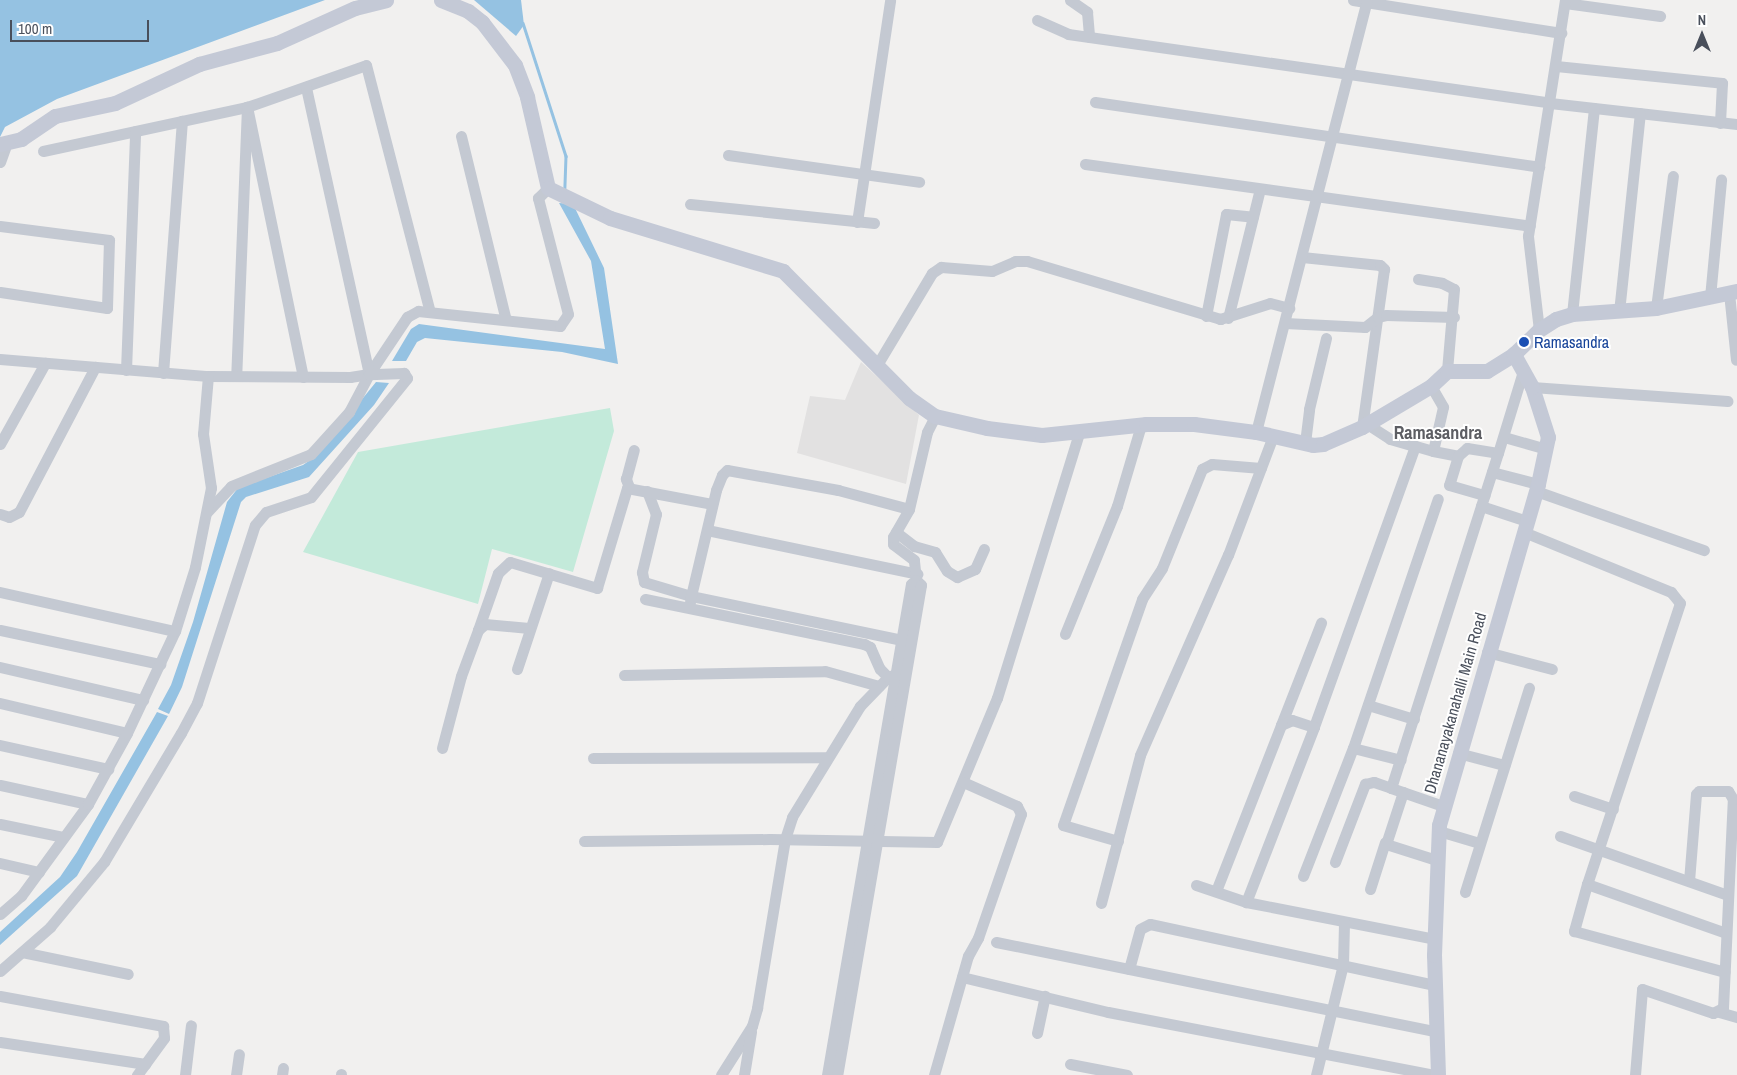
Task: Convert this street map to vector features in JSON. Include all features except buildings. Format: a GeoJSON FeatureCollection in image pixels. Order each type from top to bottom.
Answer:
{"type":"FeatureCollection","features":[{"type":"Feature","properties":{"kind":"street"},"geometry":{"type":"LineString","coordinates":[[0,162],[6,154],[2,144],[22,138],[55,116],[115,103],[199,64],[277,43],[355,8],[386,0]]}},
{"type":"Feature","properties":{"kind":"street"},"geometry":{"type":"LineString","coordinates":[[440,0],[468,11],[482,22],[515,65],[527,97],[554,191]]}},
{"type":"Feature","properties":{"kind":"street"},"geometry":{"type":"LineString","coordinates":[[857,222],[890,0]]}},
{"type":"Feature","properties":{"kind":"street"},"geometry":{"type":"LineString","coordinates":[[1070,0],[1087,12],[1089,37]]}},
{"type":"Feature","properties":{"kind":"street"},"geometry":{"type":"LineString","coordinates":[[1353,0],[1561,33]]}},
{"type":"Feature","properties":{"kind":"street"},"geometry":{"type":"LineString","coordinates":[[1256,432],[1366,1]]}},
{"type":"Feature","properties":{"kind":"street"},"geometry":{"type":"LineString","coordinates":[[1539,330],[1528,236],[1565,2],[1660,16]]}},
{"type":"Feature","properties":{"kind":"street"},"geometry":{"type":"LineString","coordinates":[[1037,20],[1068,34],[1594,108],[1737,124]]}},
{"type":"Feature","properties":{"kind":"street"},"geometry":{"type":"LineString","coordinates":[[43,152],[247,107],[366,65],[430,312]]}},
{"type":"Feature","properties":{"kind":"street"},"geometry":{"type":"LineString","coordinates":[[1556,66],[1722,83],[1720,122]]}},
{"type":"Feature","properties":{"kind":"street"},"geometry":{"type":"LineString","coordinates":[[306,86],[370,374]]}},
{"type":"Feature","properties":{"kind":"street"},"geometry":{"type":"LineString","coordinates":[[1095,102],[1333,135],[1539,167]]}},
{"type":"Feature","properties":{"kind":"street"},"geometry":{"type":"LineString","coordinates":[[236,376],[247,107]]}},
{"type":"Feature","properties":{"kind":"street"},"geometry":{"type":"LineString","coordinates":[[247,107],[303,377]]}},
{"type":"Feature","properties":{"kind":"street"},"geometry":{"type":"LineString","coordinates":[[1572,314],[1594,108]]}},
{"type":"Feature","properties":{"kind":"street"},"geometry":{"type":"LineString","coordinates":[[1619,312],[1640,113]]}},
{"type":"Feature","properties":{"kind":"street"},"geometry":{"type":"LineString","coordinates":[[162,373],[182,121]]}},
{"type":"Feature","properties":{"kind":"street"},"geometry":{"type":"LineString","coordinates":[[126,370],[135,131]]}},
{"type":"Feature","properties":{"kind":"street"},"geometry":{"type":"LineString","coordinates":[[461,136],[506,320]]}},
{"type":"Feature","properties":{"kind":"street"},"geometry":{"type":"LineString","coordinates":[[728,155],[919,182]]}},
{"type":"Feature","properties":{"kind":"street"},"geometry":{"type":"LineString","coordinates":[[1085,164],[1530,226]]}},
{"type":"Feature","properties":{"kind":"street"},"geometry":{"type":"LineString","coordinates":[[1656,308],[1673,176]]}},
{"type":"Feature","properties":{"kind":"street"},"geometry":{"type":"LineString","coordinates":[[1710,297],[1721,180]]}},
{"type":"Feature","properties":{"kind":"street"},"geometry":{"type":"LineString","coordinates":[[1228,318],[1260,189]]}},
{"type":"Feature","properties":{"kind":"street"},"geometry":{"type":"LineString","coordinates":[[206,513],[231,486],[311,454],[349,412],[370,374],[407,317],[418,311],[556,327],[568,318],[538,198],[554,191],[610,218],[783,271],[909,398],[936,416],[988,428],[1042,435],[1080,433],[1141,425],[1194,424],[1256,432],[1305,443],[1322,444],[1365,425],[1431,386],[1447,371],[1454,317],[1454,289],[1442,283],[1418,279]]}},
{"type":"Feature","properties":{"kind":"street"},"geometry":{"type":"LineString","coordinates":[[690,204],[874,223]]}},
{"type":"Feature","properties":{"kind":"street"},"geometry":{"type":"LineString","coordinates":[[1206,316],[1226,214],[1253,217]]}},
{"type":"Feature","properties":{"kind":"street"},"geometry":{"type":"LineString","coordinates":[[0,226],[109,240],[107,308],[0,292]]}},
{"type":"Feature","properties":{"kind":"street"},"geometry":{"type":"LineString","coordinates":[[1302,257],[1382,267],[1384,272],[1365,425]]}},
{"type":"Feature","properties":{"kind":"street"},"geometry":{"type":"LineString","coordinates":[[877,365],[932,274],[941,267],[992,271],[1015,261],[1027,261],[1206,316],[1228,318],[1270,303],[1289,308]]}},
{"type":"Feature","properties":{"kind":"street"},"geometry":{"type":"LineString","coordinates":[[1447,371],[1483,372],[1514,354],[1539,330],[1572,314],[1656,308],[1733,292],[1736,360]]}},
{"type":"Feature","properties":{"kind":"street"},"geometry":{"type":"LineString","coordinates":[[1285,323],[1365,327],[1378,317],[1454,317]]}},
{"type":"Feature","properties":{"kind":"street"},"geometry":{"type":"LineString","coordinates":[[1305,443],[1309,410],[1326,338]]}},
{"type":"Feature","properties":{"kind":"street","name":"Dhananayakanahalli Main Road"},"geometry":{"type":"LineString","coordinates":[[1438,1075],[1434,939],[1436,860],[1443,806],[1537,488],[1546,449],[1545,422],[1532,387],[1514,354]]}},
{"type":"Feature","properties":{"kind":"street"},"geometry":{"type":"LineString","coordinates":[[0,360],[208,376],[350,377],[370,374],[404,373],[407,378],[311,497],[266,512],[255,525],[197,703],[181,733],[104,862],[50,927],[0,971]]}},
{"type":"Feature","properties":{"kind":"street"},"geometry":{"type":"LineString","coordinates":[[0,444],[44,363]]}},
{"type":"Feature","properties":{"kind":"street"},"geometry":{"type":"LineString","coordinates":[[0,514],[9,517],[19,512],[95,367]]}},
{"type":"Feature","properties":{"kind":"street"},"geometry":{"type":"LineString","coordinates":[[1391,788],[1504,437],[1523,371]]}},
{"type":"Feature","properties":{"kind":"street"},"geometry":{"type":"LineString","coordinates":[[0,914],[12,905],[39,872],[88,804],[127,733],[175,631],[195,568],[212,488],[203,434],[208,376]]}},
{"type":"Feature","properties":{"kind":"street"},"geometry":{"type":"LineString","coordinates":[[1431,386],[1443,408],[1433,451]]}},
{"type":"Feature","properties":{"kind":"street"},"geometry":{"type":"LineString","coordinates":[[1532,387],[1727,401]]}},
{"type":"Feature","properties":{"kind":"street"},"geometry":{"type":"LineString","coordinates":[[827,1075],[920,585],[916,577],[914,560],[893,544],[896,532],[909,509],[927,432],[936,416]]}},
{"type":"Feature","properties":{"kind":"street"},"geometry":{"type":"LineString","coordinates":[[1065,634],[1117,506],[1141,425]]}},
{"type":"Feature","properties":{"kind":"street"},"geometry":{"type":"LineString","coordinates":[[1365,425],[1390,439],[1458,456]]}},
{"type":"Feature","properties":{"kind":"street"},"geometry":{"type":"LineString","coordinates":[[584,841],[785,839],[937,842],[997,698],[1080,433]]}},
{"type":"Feature","properties":{"kind":"street"},"geometry":{"type":"LineString","coordinates":[[1101,903],[1149,731],[1228,555],[1273,436]]}},
{"type":"Feature","properties":{"kind":"street"},"geometry":{"type":"LineString","coordinates":[[1504,437],[1546,449]]}},
{"type":"Feature","properties":{"kind":"street"},"geometry":{"type":"LineString","coordinates":[[1246,902],[1314,727],[1415,446]]}},
{"type":"Feature","properties":{"kind":"street"},"geometry":{"type":"LineString","coordinates":[[1498,453],[1467,448],[1458,456],[1449,485],[1483,500],[1525,526],[1672,592],[1680,600],[1587,884],[1574,931],[1725,972]]}},
{"type":"Feature","properties":{"kind":"street"},"geometry":{"type":"LineString","coordinates":[[629,487],[626,479],[634,450]]}},
{"type":"Feature","properties":{"kind":"street"},"geometry":{"type":"LineString","coordinates":[[1118,840],[1063,825],[1142,599],[1162,568],[1204,466],[1223,464],[1261,468]]}},
{"type":"Feature","properties":{"kind":"street"},"geometry":{"type":"LineString","coordinates":[[688,609],[712,504],[722,475],[731,469],[838,490],[909,509]]}},
{"type":"Feature","properties":{"kind":"street"},"geometry":{"type":"LineString","coordinates":[[1492,472],[1704,550]]}},
{"type":"Feature","properties":{"kind":"street"},"geometry":{"type":"LineString","coordinates":[[629,487],[712,504]]}},
{"type":"Feature","properties":{"kind":"street"},"geometry":{"type":"LineString","coordinates":[[442,748],[461,676],[503,566],[510,562],[597,588],[625,489],[629,487]]}},
{"type":"Feature","properties":{"kind":"street"},"geometry":{"type":"LineString","coordinates":[[647,491],[656,514],[642,572],[644,582],[691,596],[902,640]]}},
{"type":"Feature","properties":{"kind":"street"},"geometry":{"type":"LineString","coordinates":[[1303,876],[1353,748],[1438,499]]}},
{"type":"Feature","properties":{"kind":"street"},"geometry":{"type":"LineString","coordinates":[[707,530],[916,577]]}},
{"type":"Feature","properties":{"kind":"street"},"geometry":{"type":"LineString","coordinates":[[896,532],[914,546],[935,552],[947,571],[957,577],[975,569],[984,549]]}},
{"type":"Feature","properties":{"kind":"street"},"geometry":{"type":"LineString","coordinates":[[517,668],[529,628],[549,574]]}},
{"type":"Feature","properties":{"kind":"street"},"geometry":{"type":"LineString","coordinates":[[836,1075],[872,842],[892,675],[902,640],[911,584],[916,577]]}},
{"type":"Feature","properties":{"kind":"street"},"geometry":{"type":"LineString","coordinates":[[0,592],[175,631]]}},
{"type":"Feature","properties":{"kind":"street"},"geometry":{"type":"LineString","coordinates":[[646,599],[864,644],[870,647],[880,669],[892,675]]}},
{"type":"Feature","properties":{"kind":"street"},"geometry":{"type":"LineString","coordinates":[[1216,891],[1321,623]]}},
{"type":"Feature","properties":{"kind":"street"},"geometry":{"type":"LineString","coordinates":[[478,630],[485,624],[529,628]]}},
{"type":"Feature","properties":{"kind":"street"},"geometry":{"type":"LineString","coordinates":[[0,630],[160,664]]}},
{"type":"Feature","properties":{"kind":"street"},"geometry":{"type":"LineString","coordinates":[[1487,652],[1552,669]]}},
{"type":"Feature","properties":{"kind":"street"},"geometry":{"type":"LineString","coordinates":[[0,667],[143,700]]}},
{"type":"Feature","properties":{"kind":"street"},"geometry":{"type":"LineString","coordinates":[[624,675],[825,671],[879,686]]}},
{"type":"Feature","properties":{"kind":"street"},"geometry":{"type":"LineString","coordinates":[[744,1075],[763,977],[785,839],[792,816],[855,713],[879,686],[892,675]]}},
{"type":"Feature","properties":{"kind":"street"},"geometry":{"type":"LineString","coordinates":[[1464,892],[1530,688]]}},
{"type":"Feature","properties":{"kind":"street"},"geometry":{"type":"LineString","coordinates":[[0,703],[127,733]]}},
{"type":"Feature","properties":{"kind":"street"},"geometry":{"type":"LineString","coordinates":[[1368,705],[1414,719]]}},
{"type":"Feature","properties":{"kind":"street"},"geometry":{"type":"LineString","coordinates":[[1280,725],[1292,720],[1314,727]]}},
{"type":"Feature","properties":{"kind":"street"},"geometry":{"type":"LineString","coordinates":[[0,745],[108,769]]}},
{"type":"Feature","properties":{"kind":"street"},"geometry":{"type":"LineString","coordinates":[[1353,748],[1401,760]]}},
{"type":"Feature","properties":{"kind":"street"},"geometry":{"type":"LineString","coordinates":[[1458,753],[1504,765]]}},
{"type":"Feature","properties":{"kind":"street"},"geometry":{"type":"LineString","coordinates":[[594,758],[827,757]]}},
{"type":"Feature","properties":{"kind":"street"},"geometry":{"type":"LineString","coordinates":[[934,1075],[962,976],[1021,814],[1017,806],[963,782]]}},
{"type":"Feature","properties":{"kind":"street"},"geometry":{"type":"LineString","coordinates":[[1336,862],[1365,784],[1374,782],[1443,806]]}},
{"type":"Feature","properties":{"kind":"street"},"geometry":{"type":"LineString","coordinates":[[0,785],[88,804]]}},
{"type":"Feature","properties":{"kind":"street"},"geometry":{"type":"LineString","coordinates":[[1689,881],[1696,794],[1699,791],[1728,791],[1733,799],[1724,1005],[1719,1012]]}},
{"type":"Feature","properties":{"kind":"street"},"geometry":{"type":"LineString","coordinates":[[1370,889],[1404,792]]}},
{"type":"Feature","properties":{"kind":"street"},"geometry":{"type":"LineString","coordinates":[[1574,796],[1612,809]]}},
{"type":"Feature","properties":{"kind":"street"},"geometry":{"type":"LineString","coordinates":[[0,824],[63,838]]}},
{"type":"Feature","properties":{"kind":"street"},"geometry":{"type":"LineString","coordinates":[[1439,831],[1479,843]]}},
{"type":"Feature","properties":{"kind":"street"},"geometry":{"type":"LineString","coordinates":[[1560,836],[1728,895]]}},
{"type":"Feature","properties":{"kind":"street"},"geometry":{"type":"LineString","coordinates":[[1386,842],[1390,848],[1436,860]]}},
{"type":"Feature","properties":{"kind":"street"},"geometry":{"type":"LineString","coordinates":[[0,863],[39,872]]}},
{"type":"Feature","properties":{"kind":"street"},"geometry":{"type":"LineString","coordinates":[[1587,884],[1726,933]]}},
{"type":"Feature","properties":{"kind":"street"},"geometry":{"type":"LineString","coordinates":[[1196,885],[1246,902],[1434,939]]}},
{"type":"Feature","properties":{"kind":"street"},"geometry":{"type":"LineString","coordinates":[[0,902],[12,905]]}},
{"type":"Feature","properties":{"kind":"street"},"geometry":{"type":"LineString","coordinates":[[1316,1075],[1320,1052],[1343,964],[1344,922]]}},
{"type":"Feature","properties":{"kind":"street"},"geometry":{"type":"LineString","coordinates":[[1129,969],[1140,929],[1150,924],[1435,985]]}},
{"type":"Feature","properties":{"kind":"street"},"geometry":{"type":"LineString","coordinates":[[996,942],[1436,1032]]}},
{"type":"Feature","properties":{"kind":"street"},"geometry":{"type":"LineString","coordinates":[[22,952],[128,974]]}},
{"type":"Feature","properties":{"kind":"street"},"geometry":{"type":"LineString","coordinates":[[962,976],[1108,1012],[1434,1075]]}},
{"type":"Feature","properties":{"kind":"street"},"geometry":{"type":"LineString","coordinates":[[1635,1075],[1642,989],[1737,1017]]}},
{"type":"Feature","properties":{"kind":"street"},"geometry":{"type":"LineString","coordinates":[[0,996],[163,1026],[164,1038],[137,1075]]}},
{"type":"Feature","properties":{"kind":"street"},"geometry":{"type":"LineString","coordinates":[[1037,1033],[1044,996]]}},
{"type":"Feature","properties":{"kind":"street"},"geometry":{"type":"LineString","coordinates":[[185,1075],[191,1025]]}},
{"type":"Feature","properties":{"kind":"street"},"geometry":{"type":"LineString","coordinates":[[721,1075],[752,1026]]}},
{"type":"Feature","properties":{"kind":"street"},"geometry":{"type":"LineString","coordinates":[[0,1042],[146,1064]]}},
{"type":"Feature","properties":{"kind":"street"},"geometry":{"type":"LineString","coordinates":[[236,1075],[239,1054]]}},
{"type":"Feature","properties":{"kind":"street"},"geometry":{"type":"LineString","coordinates":[[1070,1064],[1127,1075]]}},
{"type":"Feature","properties":{"kind":"shaded area"},"geometry":{"type":"Polygon","coordinates":[[[861,362],[919,415],[906,484],[797,453],[810,396],[845,400],[861,362]]]}},
{"type":"Feature","properties":{"kind":"green space"},"geometry":{"type":"Polygon","coordinates":[[[610,408],[614,431],[573,572],[492,549],[478,604],[303,552],[358,452],[610,408]]]}},
{"type":"Feature","properties":{"kind":"water"},"geometry":{"type":"Polygon","coordinates":[[[0,0],[325,0],[57,99],[5,127],[0,137],[0,0]]]}},
{"type":"Feature","properties":{"kind":"water"},"geometry":{"type":"Polygon","coordinates":[[[474,0],[521,0],[524,25],[516,36],[474,0]]]}},
{"type":"Feature","properties":{"kind":"water"},"geometry":{"type":"Polygon","coordinates":[[[559,203],[573,204],[604,268],[618,364],[562,352],[425,338],[417,342],[406,361],[392,361],[411,329],[419,324],[605,349],[591,261],[559,203]]]}},
{"type":"Feature","properties":{"kind":"water"},"geometry":{"type":"Polygon","coordinates":[[[376,382],[389,383],[374,405],[309,477],[246,497],[241,502],[182,687],[169,714],[158,709],[171,685],[193,622],[227,502],[238,488],[303,465],[316,456],[376,382]]]}},
{"type":"Feature","properties":{"kind":"water"},"geometry":{"type":"Polygon","coordinates":[[[157,712],[168,716],[77,876],[0,945],[0,932],[60,877],[77,852],[157,712]]]}},
{"type":"Feature","properties":{"kind":"waterway"},"geometry":{"type":"LineString","coordinates":[[523,23],[566,156],[565,191]]}},
{"type":"Feature","properties":{"kind":"place","name":"Ramasandra"},"geometry":{"type":"Point","coordinates":[1524,342]}},
{"type":"Feature","properties":{"kind":"district","name":"Ramasandra"},"geometry":{"type":"Point","coordinates":[1438,433]}}]}
